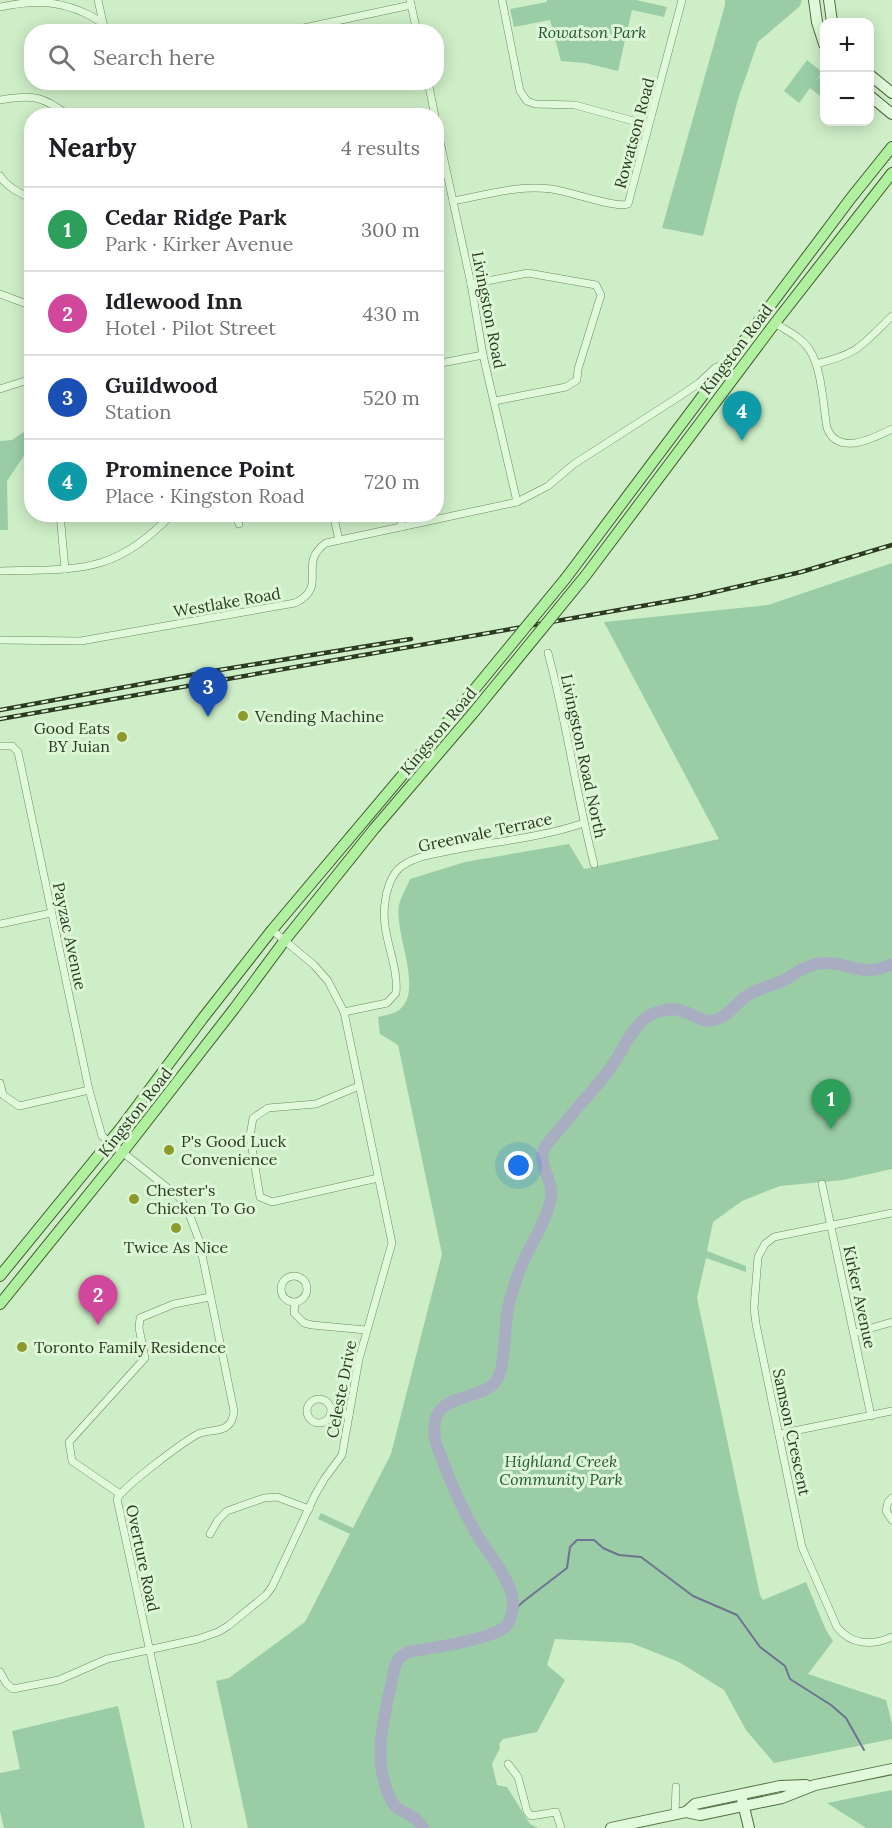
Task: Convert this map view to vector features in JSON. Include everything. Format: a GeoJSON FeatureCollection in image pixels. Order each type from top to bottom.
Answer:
{"type":"FeatureCollection","features":[{"type":"Feature","properties":{"kind":"main road"},"geometry":{"type":"LineString","coordinates":[[814,0],[820,31]]}},
{"type":"Feature","properties":{"kind":"main road"},"geometry":{"type":"LineString","coordinates":[[829,0],[831,18]]}},
{"type":"Feature","properties":{"kind":"main road"},"geometry":{"type":"LineString","coordinates":[[874,78],[892,93]]}},
{"type":"Feature","properties":{"kind":"main road"},"geometry":{"type":"LineString","coordinates":[[874,99],[892,114]]}},
{"type":"Feature","properties":{"kind":"main road","name":"Kingston Road"},"geometry":{"type":"LineString","coordinates":[[0,1276],[108,1143],[272,930],[460,708],[566,578],[851,198],[892,147]]}},
{"type":"Feature","properties":{"kind":"main road","name":"Kingston Road"},"geometry":{"type":"LineString","coordinates":[[0,1304],[122,1153],[285,940],[374,829],[474,712],[586,575],[775,323],[892,173]]}},
{"type":"Feature","properties":{"kind":"main road"},"geometry":{"type":"LineString","coordinates":[[611,1828],[680,1813],[700,1815],[782,1798],[815,1785],[892,1769]]}},
{"type":"Feature","properties":{"kind":"main road"},"geometry":{"type":"LineString","coordinates":[[680,1813],[695,1804],[780,1785],[815,1785]]}},
{"type":"Feature","properties":{"kind":"main road"},"geometry":{"type":"LineString","coordinates":[[740,1794],[749,1828]]}},
{"type":"Feature","properties":{"kind":"street"},"geometry":{"type":"LineString","coordinates":[[98,0],[103,23]]}},
{"type":"Feature","properties":{"kind":"street"},"geometry":{"type":"LineString","coordinates":[[502,0],[520,91],[527,100],[535,104],[575,105],[648,125]]}},
{"type":"Feature","properties":{"kind":"street","name":"Rowatson Road"},"geometry":{"type":"LineString","coordinates":[[453,201],[516,188],[537,188],[565,191],[625,206],[631,199],[648,125],[669,58],[682,0]]}},
{"type":"Feature","properties":{"kind":"street"},"geometry":{"type":"LineString","coordinates":[[0,7],[33,1],[74,2],[103,23]]}},
{"type":"Feature","properties":{"kind":"street"},"geometry":{"type":"LineString","coordinates":[[319,24],[410,3],[415,24]]}},
{"type":"Feature","properties":{"kind":"street"},"geometry":{"type":"LineString","coordinates":[[430,90],[433,108]]}},
{"type":"Feature","properties":{"kind":"street"},"geometry":{"type":"LineString","coordinates":[[0,100],[24,96],[36,97],[48,101],[58,108]]}},
{"type":"Feature","properties":{"kind":"street","name":"Livingston Road"},"geometry":{"type":"LineString","coordinates":[[444,160],[471,284],[483,355],[517,502]]}},
{"type":"Feature","properties":{"kind":"street"},"geometry":{"type":"LineString","coordinates":[[0,176],[2,180],[24,195]]}},
{"type":"Feature","properties":{"kind":"street"},"geometry":{"type":"LineString","coordinates":[[471,284],[528,273],[596,285],[601,295],[578,369],[577,380],[566,387],[495,401]]}},
{"type":"Feature","properties":{"kind":"street"},"geometry":{"type":"LineString","coordinates":[[0,294],[24,303]]}},
{"type":"Feature","properties":{"kind":"street"},"geometry":{"type":"LineString","coordinates":[[816,364],[840,358],[855,351],[869,341],[892,316]]}},
{"type":"Feature","properties":{"kind":"street"},"geometry":{"type":"LineString","coordinates":[[775,323],[796,336],[808,349],[816,364],[830,437],[837,443],[850,444],[892,429]]}},
{"type":"Feature","properties":{"kind":"street"},"geometry":{"type":"LineString","coordinates":[[444,362],[483,355]]}},
{"type":"Feature","properties":{"kind":"street","name":"Westlake Road"},"geometry":{"type":"LineString","coordinates":[[444,518],[517,502],[548,486],[574,464],[680,396],[715,368],[728,362]]}},
{"type":"Feature","properties":{"kind":"street"},"geometry":{"type":"LineString","coordinates":[[0,388],[24,381]]}},
{"type":"Feature","properties":{"kind":"street"},"geometry":{"type":"LineString","coordinates":[[61,522],[65,569]]}},
{"type":"Feature","properties":{"kind":"street"},"geometry":{"type":"LineString","coordinates":[[0,571],[84,568],[111,561],[154,534],[165,522]]}},
{"type":"Feature","properties":{"kind":"street"},"geometry":{"type":"LineString","coordinates":[[335,522],[339,540]]}},
{"type":"Feature","properties":{"kind":"street"},"geometry":{"type":"LineString","coordinates":[[401,522],[402,527]]}},
{"type":"Feature","properties":{"kind":"street","name":"Westlake Road"},"geometry":{"type":"LineString","coordinates":[[0,640],[81,641],[295,603],[305,599],[312,588],[313,556],[326,543],[425,522]]}},
{"type":"Feature","properties":{"kind":"street","name":"Livingston Road North"},"geometry":{"type":"LineString","coordinates":[[548,653],[561,702],[594,864]]}},
{"type":"Feature","properties":{"kind":"street","name":"Payzac Avenue"},"geometry":{"type":"LineString","coordinates":[[0,746],[12,746],[18,752],[89,1090],[102,1136],[108,1143]]}},
{"type":"Feature","properties":{"kind":"street","name":"Greenvale Terrace"},"geometry":{"type":"LineString","coordinates":[[344,1012],[387,1003],[396,993],[396,982],[384,930],[384,904],[390,884],[400,868],[436,854],[539,835],[584,823]]}},
{"type":"Feature","properties":{"kind":"street"},"geometry":{"type":"LineString","coordinates":[[0,924],[51,913]]}},
{"type":"Feature","properties":{"kind":"street","name":"Celeste Drive"},"geometry":{"type":"LineString","coordinates":[[0,1671],[6,1683],[13,1689],[48,1684],[107,1659],[150,1651],[218,1632],[266,1595],[278,1577],[325,1478],[342,1455],[359,1359],[392,1243],[344,1012],[328,981],[314,965],[272,930]]}},
{"type":"Feature","properties":{"kind":"street"},"geometry":{"type":"LineString","coordinates":[[0,1083],[3,1095],[19,1106],[89,1090]]}},
{"type":"Feature","properties":{"kind":"street"},"geometry":{"type":"LineString","coordinates":[[359,1086],[316,1104],[268,1108],[253,1118],[250,1136],[260,1197],[272,1202],[378,1178]]}},
{"type":"Feature","properties":{"kind":"street","name":"Overture Road"},"geometry":{"type":"LineString","coordinates":[[108,1143],[179,1197],[188,1211],[199,1240],[234,1411],[232,1421],[225,1428],[200,1433],[189,1440],[120,1494],[117,1499],[188,1828]]}},
{"type":"Feature","properties":{"kind":"street","name":"Kirker Avenue"},"geometry":{"type":"LineString","coordinates":[[822,1184],[871,1416]]}},
{"type":"Feature","properties":{"kind":"street","name":"Samson Crescent"},"geometry":{"type":"LineString","coordinates":[[892,1214],[774,1237],[765,1244],[758,1257],[754,1316],[802,1547],[837,1628],[844,1637],[854,1641],[878,1642],[892,1637]]}},
{"type":"Feature","properties":{"kind":"street"},"geometry":{"type":"LineString","coordinates":[[120,1494],[72,1461],[69,1442],[145,1358],[138,1329],[140,1318],[174,1304],[210,1297]]}},
{"type":"Feature","properties":{"kind":"street"},"geometry":{"type":"LineString","coordinates":[[295,1303],[294,1313],[304,1323],[366,1330]]}},
{"type":"Feature","properties":{"kind":"street"},"geometry":{"type":"LineString","coordinates":[[854,1332],[892,1322]]}},
{"type":"Feature","properties":{"kind":"street"},"geometry":{"type":"LineString","coordinates":[[779,1434],[892,1411]]}},
{"type":"Feature","properties":{"kind":"street"},"geometry":{"type":"LineString","coordinates":[[331,1412],[349,1415]]}},
{"type":"Feature","properties":{"kind":"street"},"geometry":{"type":"LineString","coordinates":[[210,1533],[227,1511],[264,1498],[277,1497],[309,1509]]}},
{"type":"Feature","properties":{"kind":"street"},"geometry":{"type":"LineString","coordinates":[[892,1498],[886,1510],[892,1520]]}},
{"type":"Feature","properties":{"kind":"street"},"geometry":{"type":"LineString","coordinates":[[508,1764],[518,1777],[527,1811],[531,1816],[556,1812],[561,1828]]}},
{"type":"Feature","properties":{"kind":"street"},"geometry":{"type":"LineString","coordinates":[[676,1787],[680,1813]]}},
{"type":"Feature","properties":{"kind":"green space","name":"Rowatson Park"},"geometry":{"type":"Polygon","coordinates":[[[547,0],[636,0],[667,7],[664,17],[632,10],[618,71],[585,63],[561,61],[550,20],[514,27],[510,9],[547,2],[547,0]]]}},
{"type":"Feature","properties":{"kind":"green space"},"geometry":{"type":"Polygon","coordinates":[[[725,0],[802,0],[800,6],[758,42],[738,99],[703,236],[662,228],[725,0]]]}},
{"type":"Feature","properties":{"kind":"green space"},"geometry":{"type":"Polygon","coordinates":[[[807,60],[820,70],[820,75],[814,83],[820,76],[820,96],[810,88],[799,103],[784,91],[807,60]]]}},
{"type":"Feature","properties":{"kind":"green space"},"geometry":{"type":"Polygon","coordinates":[[[24,432],[24,456],[7,481],[8,530],[0,530],[0,441],[12,440],[24,432]]]}},
{"type":"Feature","properties":{"kind":"green space","name":"Highland Creek Community Park"},"geometry":{"type":"Polygon","coordinates":[[[892,563],[892,1169],[843,1180],[780,1186],[742,1201],[713,1222],[707,1251],[746,1266],[746,1272],[706,1258],[697,1298],[760,1595],[763,1600],[806,1582],[833,1641],[808,1674],[886,1700],[892,1724],[892,1739],[774,1763],[746,1730],[724,1690],[679,1662],[631,1643],[555,1639],[547,1665],[565,1680],[537,1732],[503,1739],[492,1764],[497,1785],[507,1787],[530,1824],[538,1828],[248,1828],[216,1681],[229,1678],[305,1622],[350,1534],[318,1519],[321,1513],[353,1528],[391,1454],[442,1254],[398,1045],[380,1034],[378,1017],[398,1011],[408,996],[408,971],[398,916],[399,905],[410,879],[465,862],[569,844],[584,869],[719,839],[604,622],[768,605],[892,563]]]}},
{"type":"Feature","properties":{"kind":"green space"},"geometry":{"type":"Polygon","coordinates":[[[118,1706],[145,1828],[4,1828],[0,1811],[0,1773],[20,1769],[12,1731],[118,1706]]]}},
{"type":"Feature","properties":{"kind":"green space"},"geometry":{"type":"Polygon","coordinates":[[[892,1790],[892,1828],[866,1828],[827,1803],[892,1790]]]}},
{"type":"Feature","properties":{"kind":"waterway"},"geometry":{"type":"LineString","coordinates":[[423,1828],[416,1819],[398,1809],[392,1802],[382,1769],[380,1752],[384,1718],[395,1666],[399,1658],[408,1652],[460,1643],[500,1630],[507,1625],[513,1605],[512,1595],[503,1575],[479,1538],[454,1489],[436,1443],[435,1421],[440,1410],[449,1403],[485,1390],[494,1383],[500,1373],[511,1296],[521,1267],[545,1218],[551,1197],[542,1155],[545,1146],[606,1074],[637,1026],[650,1015],[675,1009],[701,1019],[715,1020],[727,1014],[749,994],[780,982],[808,966],[834,963],[870,970],[892,964]]}},
{"type":"Feature","properties":{"kind":"waterway"},"geometry":{"type":"LineString","coordinates":[[513,1611],[567,1568],[570,1547],[577,1540],[594,1540],[603,1548],[619,1555],[641,1557],[693,1596],[737,1615],[760,1647],[785,1666],[790,1679],[831,1705],[846,1718],[864,1750]]}},
{"type":"Feature","properties":{"kind":"railway"},"geometry":{"type":"LineString","coordinates":[[0,719],[693,597],[801,572],[892,545]]}},
{"type":"Feature","properties":{"kind":"railway"},"geometry":{"type":"LineString","coordinates":[[0,710],[207,672],[411,639]]}},
{"type":"Feature","properties":{"kind":"place","name":"Prominence Point"},"geometry":{"type":"Point","coordinates":[742,441]}},
{"type":"Feature","properties":{"kind":"place","name":"Vending Machine"},"geometry":{"type":"Point","coordinates":[243,716]}},
{"type":"Feature","properties":{"kind":"place","name":"Guildwood"},"geometry":{"type":"Point","coordinates":[208,717]}},
{"type":"Feature","properties":{"kind":"place","name":"Good Eats BY Juian"},"geometry":{"type":"Point","coordinates":[122,737]}},
{"type":"Feature","properties":{"kind":"place","name":"Cedar Ridge Park"},"geometry":{"type":"Point","coordinates":[831,1129]}},
{"type":"Feature","properties":{"kind":"place","name":"P's Good Luck Convenience"},"geometry":{"type":"Point","coordinates":[169,1150]}},
{"type":"Feature","properties":{"kind":"place","name":"Chester's Chicken To Go"},"geometry":{"type":"Point","coordinates":[134,1199]}},
{"type":"Feature","properties":{"kind":"place","name":"Twice As Nice"},"geometry":{"type":"Point","coordinates":[176,1228]}},
{"type":"Feature","properties":{"kind":"place","name":"Idlewood Inn"},"geometry":{"type":"Point","coordinates":[98,1325]}},
{"type":"Feature","properties":{"kind":"place","name":"Toronto Family Residence"},"geometry":{"type":"Point","coordinates":[22,1347]}}]}
